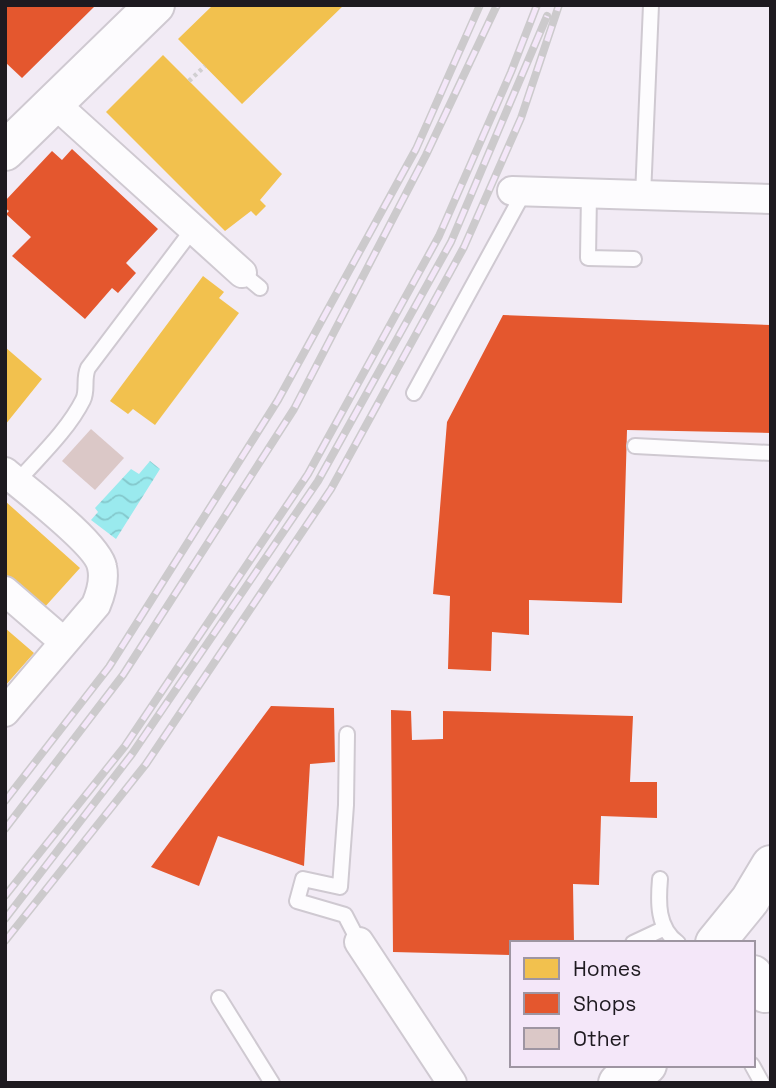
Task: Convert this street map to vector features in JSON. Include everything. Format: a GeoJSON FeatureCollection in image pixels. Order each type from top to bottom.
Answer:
{"type":"FeatureCollection","features":[{"type":"Feature","properties":{"kind":"main road"},"geometry":{"type":"LineString","coordinates":[[13,137],[155,5]]}},
{"type":"Feature","properties":{"kind":"main road"},"geometry":{"type":"LineString","coordinates":[[730,934],[771,865]]}},
{"type":"Feature","properties":{"kind":"street"},"geometry":{"type":"LineString","coordinates":[[53,102],[251,280]]}},
{"type":"Feature","properties":{"kind":"street"},"geometry":{"type":"LineString","coordinates":[[518,191],[771,199]]}},
{"type":"Feature","properties":{"kind":"street"},"geometry":{"type":"LineString","coordinates":[[5,712],[96,605],[101,593],[103,568],[92,547],[11,477]]}},
{"type":"Feature","properties":{"kind":"street"},"geometry":{"type":"LineString","coordinates":[[5,591],[64,642]]}},
{"type":"Feature","properties":{"kind":"street"},"geometry":{"type":"LineString","coordinates":[[359,942],[452,1083]]}},
{"type":"Feature","properties":{"kind":"lane"},"geometry":{"type":"LineString","coordinates":[[643,195],[651,5]]}},
{"type":"Feature","properties":{"kind":"lane"},"geometry":{"type":"LineString","coordinates":[[414,393],[518,191]]}},
{"type":"Feature","properties":{"kind":"lane"},"geometry":{"type":"LineString","coordinates":[[589,194],[588,258],[634,259]]}},
{"type":"Feature","properties":{"kind":"lane"},"geometry":{"type":"LineString","coordinates":[[11,477],[68,422],[85,396],[84,377],[88,368],[193,229]]}},
{"type":"Feature","properties":{"kind":"lane"},"geometry":{"type":"LineString","coordinates":[[635,446],[771,453]]}},
{"type":"Feature","properties":{"kind":"lane"},"geometry":{"type":"LineString","coordinates":[[346,734],[346,806],[340,887],[303,879],[297,901],[345,915],[359,942]]}},
{"type":"Feature","properties":{"kind":"lane"},"geometry":{"type":"LineString","coordinates":[[660,879],[658,908],[669,937],[675,941]]}},
{"type":"Feature","properties":{"kind":"lane"},"geometry":{"type":"LineString","coordinates":[[637,941],[665,928]]}},
{"type":"Feature","properties":{"kind":"lane"},"geometry":{"type":"LineString","coordinates":[[219,998],[272,1083]]}},
{"type":"Feature","properties":{"kind":"lane"},"geometry":{"type":"LineString","coordinates":[[753,1067],[762,1083]]}},
{"type":"Feature","properties":{"kind":"path"},"geometry":{"type":"LineString","coordinates":[[189,81],[205,66]]}},
{"type":"Feature","properties":{"kind":"water"},"geometry":{"type":"Polygon","coordinates":[[[150,461],[160,469],[116,539],[91,520],[98,512],[95,508],[131,469],[139,474],[150,461]]]}},
{"type":"Feature","properties":{"kind":"building: Homes"},"geometry":{"type":"Polygon","coordinates":[[[213,5],[344,5],[242,104],[178,39],[213,5]]]}},
{"type":"Feature","properties":{"kind":"building: Homes"},"geometry":{"type":"Polygon","coordinates":[[[163,55],[282,174],[260,200],[266,206],[256,216],[251,211],[225,231],[106,112],[163,55]]]}},
{"type":"Feature","properties":{"kind":"building: Homes"},"geometry":{"type":"Polygon","coordinates":[[[203,276],[224,292],[219,298],[239,313],[155,425],[133,409],[128,414],[110,401],[203,276]]]}},
{"type":"Feature","properties":{"kind":"building: Homes"},"geometry":{"type":"Polygon","coordinates":[[[5,347],[42,379],[5,425],[5,347]]]}},
{"type":"Feature","properties":{"kind":"building: Homes"},"geometry":{"type":"Polygon","coordinates":[[[5,501],[80,568],[43,609],[5,576],[5,501]]]}},
{"type":"Feature","properties":{"kind":"building: Homes"},"geometry":{"type":"Polygon","coordinates":[[[5,628],[34,653],[5,686],[5,628]]]}},
{"type":"Feature","properties":{"kind":"building: Shops"},"geometry":{"type":"Polygon","coordinates":[[[5,5],[96,5],[22,78],[5,62],[5,5]]]}},
{"type":"Feature","properties":{"kind":"building: Shops"},"geometry":{"type":"Polygon","coordinates":[[[72,149],[158,229],[126,263],[136,273],[118,293],[112,288],[85,319],[12,256],[31,237],[6,214],[9,211],[5,208],[5,201],[52,151],[62,160],[72,149]]]}},
{"type":"Feature","properties":{"kind":"building: Shops"},"geometry":{"type":"Polygon","coordinates":[[[503,315],[771,325],[771,433],[627,430],[622,603],[529,600],[529,635],[492,632],[491,671],[448,669],[450,596],[433,594],[447,422],[503,315]]]}},
{"type":"Feature","properties":{"kind":"building: Shops"},"geometry":{"type":"Polygon","coordinates":[[[271,706],[334,708],[335,762],[310,764],[304,866],[218,836],[199,886],[151,867],[271,706]]]}},
{"type":"Feature","properties":{"kind":"building: Shops"},"geometry":{"type":"Polygon","coordinates":[[[391,710],[411,711],[412,740],[443,739],[443,711],[633,716],[630,782],[657,782],[657,818],[601,816],[599,885],[573,884],[574,941],[510,941],[510,955],[393,952],[391,710]]]}},
{"type":"Feature","properties":{"kind":"building: Other"},"geometry":{"type":"Polygon","coordinates":[[[91,429],[124,458],[95,490],[62,461],[91,429]]]}},
{"type":"Feature","properties":{"kind":"railway"},"geometry":{"type":"LineString","coordinates":[[5,801],[109,667],[278,400],[416,149],[480,5]]}},
{"type":"Feature","properties":{"kind":"railway"},"geometry":{"type":"LineString","coordinates":[[5,829],[123,675],[294,409],[426,155],[497,5]]}},
{"type":"Feature","properties":{"kind":"railway"},"geometry":{"type":"LineString","coordinates":[[5,896],[125,746],[308,474],[439,236],[511,72],[537,5]]}},
{"type":"Feature","properties":{"kind":"railway"},"geometry":{"type":"LineString","coordinates":[[5,941],[146,764],[331,489],[464,247],[521,118],[559,5]]}},
{"type":"Feature","properties":{"kind":"railway"},"geometry":{"type":"LineString","coordinates":[[5,919],[132,754],[318,481],[451,242],[547,16]]}}]}
